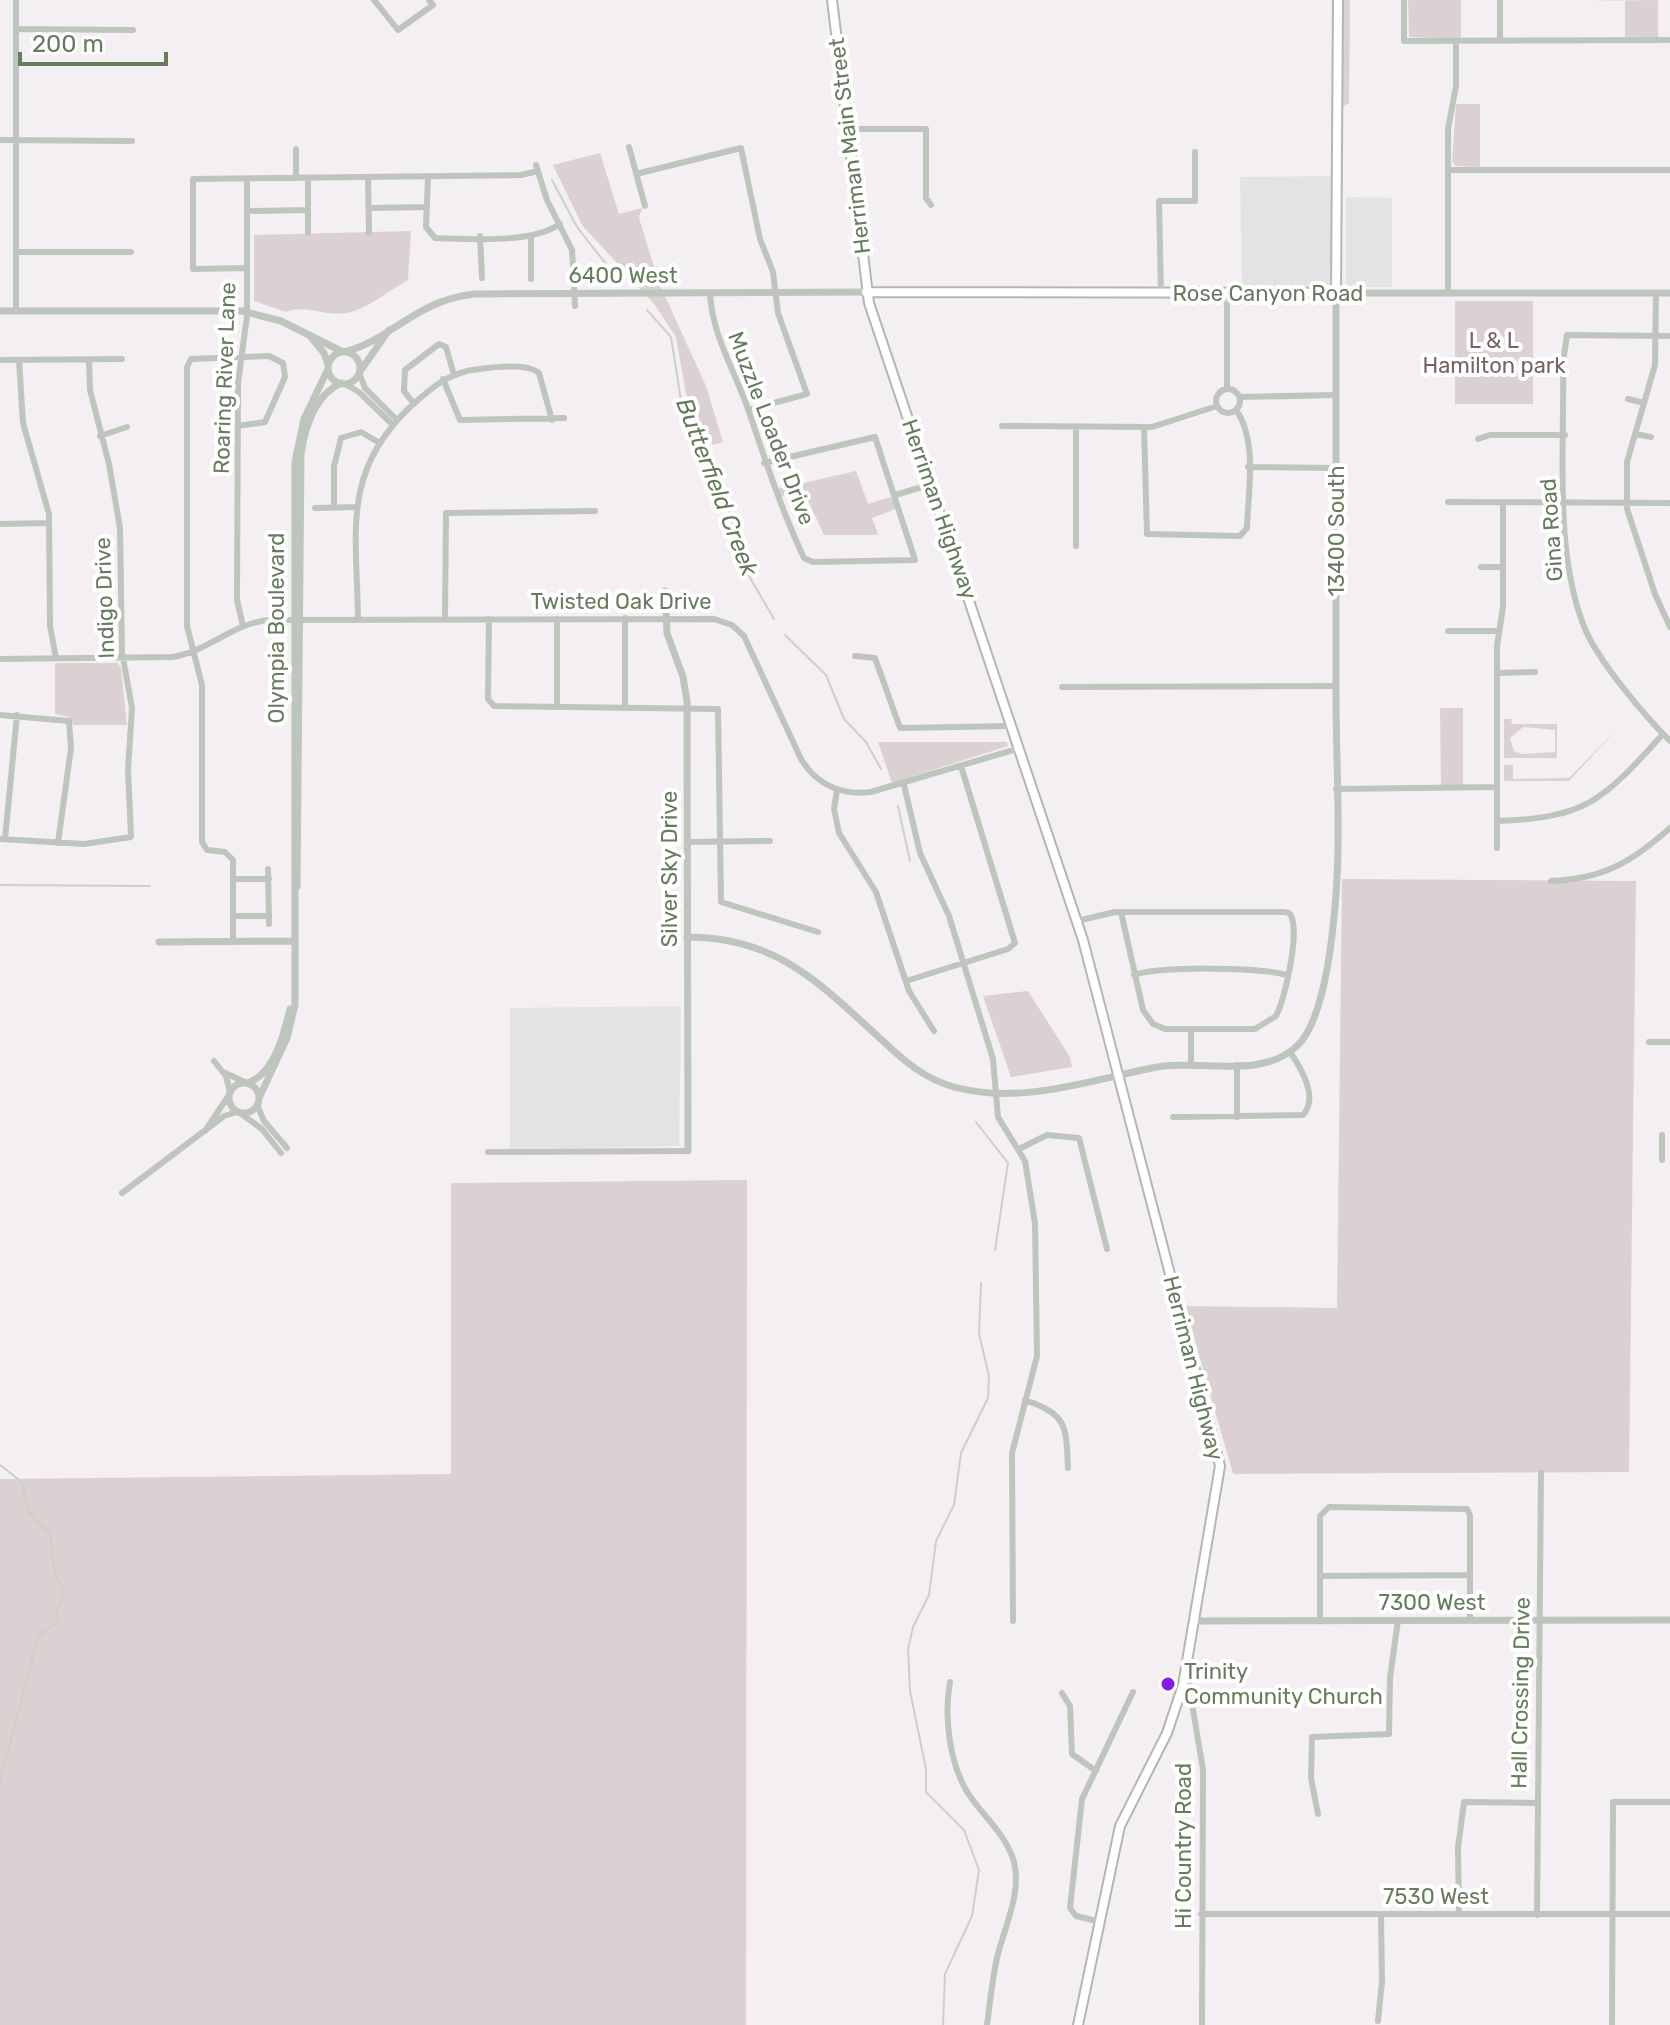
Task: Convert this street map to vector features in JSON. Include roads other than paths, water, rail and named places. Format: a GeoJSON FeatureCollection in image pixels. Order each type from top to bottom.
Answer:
{"type":"FeatureCollection","features":[{"type":"Feature","properties":{"kind":"main road","name":"Herriman Main Street"},"geometry":{"type":"LineString","coordinates":[[832,0],[866,292]]}},
{"type":"Feature","properties":{"kind":"main road","name":"13400 South"},"geometry":{"type":"LineString","coordinates":[[1336,293],[1338,0]]}},
{"type":"Feature","properties":{"kind":"main road","name":"Rose Canyon Road"},"geometry":{"type":"LineString","coordinates":[[866,292],[1336,293]]}},
{"type":"Feature","properties":{"kind":"main road","name":"Herriman Highway"},"geometry":{"type":"LineString","coordinates":[[866,292],[1083,940],[1220,1466],[1187,1669],[1167,1733],[1120,1826],[1078,2025]]}},
{"type":"Feature","properties":{"kind":"street"},"geometry":{"type":"LineString","coordinates":[[16,0],[16,311]]}},
{"type":"Feature","properties":{"kind":"street"},"geometry":{"type":"LineString","coordinates":[[374,0],[398,30],[431,2]]}},
{"type":"Feature","properties":{"kind":"street"},"geometry":{"type":"LineString","coordinates":[[1404,0],[1404,41],[1670,40]]}},
{"type":"Feature","properties":{"kind":"street"},"geometry":{"type":"LineString","coordinates":[[1500,0],[1500,41]]}},
{"type":"Feature","properties":{"kind":"street"},"geometry":{"type":"LineString","coordinates":[[16,29],[133,30]]}},
{"type":"Feature","properties":{"kind":"street"},"geometry":{"type":"LineString","coordinates":[[1448,293],[1448,170],[1456,41]]}},
{"type":"Feature","properties":{"kind":"street"},"geometry":{"type":"LineString","coordinates":[[846,129],[926,129],[926,198],[931,205]]}},
{"type":"Feature","properties":{"kind":"street"},"geometry":{"type":"LineString","coordinates":[[0,140],[132,141]]}},
{"type":"Feature","properties":{"kind":"street"},"geometry":{"type":"LineString","coordinates":[[629,147],[645,206]]}},
{"type":"Feature","properties":{"kind":"street"},"geometry":{"type":"LineString","coordinates":[[636,174],[741,148],[783,330],[800,366],[807,394],[748,410]]}},
{"type":"Feature","properties":{"kind":"street"},"geometry":{"type":"LineString","coordinates":[[296,149],[296,178]]}},
{"type":"Feature","properties":{"kind":"street"},"geometry":{"type":"LineString","coordinates":[[1161,293],[1159,201],[1195,201],[1195,152]]}},
{"type":"Feature","properties":{"kind":"street"},"geometry":{"type":"LineString","coordinates":[[247,268],[193,269],[193,179],[524,175],[537,168],[547,200],[573,255],[575,306]]}},
{"type":"Feature","properties":{"kind":"street"},"geometry":{"type":"LineString","coordinates":[[1448,170],[1670,170]]}},
{"type":"Feature","properties":{"kind":"street"},"geometry":{"type":"LineString","coordinates":[[428,176],[426,227],[435,238],[531,237],[560,224]]}},
{"type":"Feature","properties":{"kind":"street"},"geometry":{"type":"LineString","coordinates":[[368,177],[369,233]]}},
{"type":"Feature","properties":{"kind":"street"},"geometry":{"type":"LineString","coordinates":[[308,178],[308,233]]}},
{"type":"Feature","properties":{"kind":"street","name":"Roaring River Lane"},"geometry":{"type":"LineString","coordinates":[[243,626],[237,604],[238,426],[241,357],[247,312],[247,179]]}},
{"type":"Feature","properties":{"kind":"street"},"geometry":{"type":"LineString","coordinates":[[369,208],[427,207]]}},
{"type":"Feature","properties":{"kind":"street"},"geometry":{"type":"LineString","coordinates":[[247,211],[308,210]]}},
{"type":"Feature","properties":{"kind":"street"},"geometry":{"type":"LineString","coordinates":[[480,236],[482,278]]}},
{"type":"Feature","properties":{"kind":"street"},"geometry":{"type":"LineString","coordinates":[[531,237],[531,279]]}},
{"type":"Feature","properties":{"kind":"street"},"geometry":{"type":"LineString","coordinates":[[17,252],[131,252]]}},
{"type":"Feature","properties":{"kind":"street","name":"6400 West"},"geometry":{"type":"LineString","coordinates":[[343,352],[389,330],[421,308],[455,297],[576,293],[866,292]]}},
{"type":"Feature","properties":{"kind":"street","name":"Muzzle Loader Drive"},"geometry":{"type":"LineString","coordinates":[[710,293],[712,321],[748,410],[764,463],[807,561],[915,560],[895,495]]}},
{"type":"Feature","properties":{"kind":"street"},"geometry":{"type":"LineString","coordinates":[[1227,293],[1227,389]]}},
{"type":"Feature","properties":{"kind":"street","name":"Rose Canyon Road"},"geometry":{"type":"LineString","coordinates":[[1336,293],[1670,293]]}},
{"type":"Feature","properties":{"kind":"street","name":"13400 South"},"geometry":{"type":"LineString","coordinates":[[1290,1052],[1304,1039],[1314,1019],[1332,932],[1336,789],[1336,293]]}},
{"type":"Feature","properties":{"kind":"street"},"geometry":{"type":"LineString","coordinates":[[1656,293],[1655,365],[1627,462],[1626,503],[1627,517],[1670,627]]}},
{"type":"Feature","properties":{"kind":"street"},"geometry":{"type":"LineString","coordinates":[[0,311],[247,312],[281,321],[356,357],[365,388],[395,422]]}},
{"type":"Feature","properties":{"kind":"street","name":"6400 West"},"geometry":{"type":"LineString","coordinates":[[359,373],[389,330]]}},
{"type":"Feature","properties":{"kind":"street"},"geometry":{"type":"LineString","coordinates":[[308,334],[324,353],[333,379],[359,392],[395,422]]}},
{"type":"Feature","properties":{"kind":"street","name":"Gina Road"},"geometry":{"type":"LineString","coordinates":[[1656,336],[1567,335],[1563,362],[1565,503],[1569,579],[1586,632],[1622,685],[1670,741]]}},
{"type":"Feature","properties":{"kind":"street"},"geometry":{"type":"LineString","coordinates":[[1656,336],[1670,336]]}},
{"type":"Feature","properties":{"kind":"street"},"geometry":{"type":"LineString","coordinates":[[414,404],[404,392],[405,370],[442,344],[454,375]]}},
{"type":"Feature","properties":{"kind":"street"},"geometry":{"type":"LineString","coordinates":[[328,368],[334,355],[343,352]]}},
{"type":"Feature","properties":{"kind":"street"},"geometry":{"type":"LineString","coordinates":[[233,941],[231,856],[209,851],[203,845],[202,685],[187,626],[187,364],[195,357],[274,357],[283,363],[286,372],[264,423],[238,426]]}},
{"type":"Feature","properties":{"kind":"street"},"geometry":{"type":"LineString","coordinates":[[0,360],[122,359]]}},
{"type":"Feature","properties":{"kind":"street"},"geometry":{"type":"LineString","coordinates":[[19,360],[23,423],[49,523],[50,626],[56,658]]}},
{"type":"Feature","properties":{"kind":"street","name":"Indigo Drive"},"geometry":{"type":"LineString","coordinates":[[58,843],[131,837],[128,769],[132,708],[123,658],[120,528],[117,500],[90,390],[89,360]]}},
{"type":"Feature","properties":{"kind":"street","name":"Olympia Boulevard"},"geometry":{"type":"LineString","coordinates":[[258,1102],[290,1029],[295,980],[295,893],[299,878],[296,453],[304,419],[328,368]]}},
{"type":"Feature","properties":{"kind":"street"},"geometry":{"type":"LineString","coordinates":[[358,619],[357,507],[363,472],[378,442],[395,422],[443,379],[482,369],[535,369],[552,420]]}},
{"type":"Feature","properties":{"kind":"street"},"geometry":{"type":"LineString","coordinates":[[343,384],[359,373]]}},
{"type":"Feature","properties":{"kind":"street"},"geometry":{"type":"LineString","coordinates":[[443,379],[460,420],[564,418]]}},
{"type":"Feature","properties":{"kind":"street","name":"Olympia Boulevard"},"geometry":{"type":"LineString","coordinates":[[297,620],[302,447],[318,404],[328,391],[343,384]]}},
{"type":"Feature","properties":{"kind":"street"},"geometry":{"type":"LineString","coordinates":[[1217,406],[1218,394],[1227,389],[1235,391],[1240,397]]}},
{"type":"Feature","properties":{"kind":"street"},"geometry":{"type":"LineString","coordinates":[[1240,397],[1336,395]]}},
{"type":"Feature","properties":{"kind":"street"},"geometry":{"type":"LineString","coordinates":[[1144,427],[1147,534],[1244,534],[1248,467],[1247,433],[1236,410],[1240,397]]}},
{"type":"Feature","properties":{"kind":"street"},"geometry":{"type":"LineString","coordinates":[[1628,399],[1644,403]]}},
{"type":"Feature","properties":{"kind":"street"},"geometry":{"type":"LineString","coordinates":[[1217,406],[1225,413],[1236,410]]}},
{"type":"Feature","properties":{"kind":"street"},"geometry":{"type":"LineString","coordinates":[[1002,426],[1144,427],[1171,423],[1217,406]]}},
{"type":"Feature","properties":{"kind":"street"},"geometry":{"type":"LineString","coordinates":[[100,436],[127,427]]}},
{"type":"Feature","properties":{"kind":"street"},"geometry":{"type":"LineString","coordinates":[[1076,428],[1076,546]]}},
{"type":"Feature","properties":{"kind":"street"},"geometry":{"type":"LineString","coordinates":[[334,507],[334,466],[341,438],[361,432],[378,442]]}},
{"type":"Feature","properties":{"kind":"street"},"geometry":{"type":"LineString","coordinates":[[1635,434],[1651,437]]}},
{"type":"Feature","properties":{"kind":"street"},"geometry":{"type":"LineString","coordinates":[[1478,439],[1490,435],[1565,435]]}},
{"type":"Feature","properties":{"kind":"street"},"geometry":{"type":"LineString","coordinates":[[764,463],[875,437],[895,495],[932,484]]}},
{"type":"Feature","properties":{"kind":"street"},"geometry":{"type":"LineString","coordinates":[[1248,467],[1336,468]]}},
{"type":"Feature","properties":{"kind":"street"},"geometry":{"type":"LineString","coordinates":[[1448,502],[1670,503]]}},
{"type":"Feature","properties":{"kind":"street"},"geometry":{"type":"LineString","coordinates":[[1497,848],[1497,673],[1503,503]]}},
{"type":"Feature","properties":{"kind":"street"},"geometry":{"type":"LineString","coordinates":[[315,508],[357,507]]}},
{"type":"Feature","properties":{"kind":"street"},"geometry":{"type":"LineString","coordinates":[[445,619],[446,513],[595,511]]}},
{"type":"Feature","properties":{"kind":"street"},"geometry":{"type":"LineString","coordinates":[[0,524],[49,523]]}},
{"type":"Feature","properties":{"kind":"street"},"geometry":{"type":"LineString","coordinates":[[1481,567],[1503,567]]}},
{"type":"Feature","properties":{"kind":"street","name":"Silver Sky Drive"},"geometry":{"type":"LineString","coordinates":[[665,591],[668,641],[683,677],[687,706],[688,1151]]}},
{"type":"Feature","properties":{"kind":"street"},"geometry":{"type":"LineString","coordinates":[[625,618],[625,706]]}},
{"type":"Feature","properties":{"kind":"street","name":"Twisted Oak Drive"},"geometry":{"type":"LineString","coordinates":[[243,626],[297,620],[358,619],[719,619],[741,632],[804,764],[821,782],[837,790]]}},
{"type":"Feature","properties":{"kind":"street"},"geometry":{"type":"LineString","coordinates":[[489,619],[490,703],[714,706],[721,713],[722,903],[818,932]]}},
{"type":"Feature","properties":{"kind":"street"},"geometry":{"type":"LineString","coordinates":[[557,619],[557,706]]}},
{"type":"Feature","properties":{"kind":"street"},"geometry":{"type":"LineString","coordinates":[[0,659],[172,657],[194,651],[243,626]]}},
{"type":"Feature","properties":{"kind":"street"},"geometry":{"type":"LineString","coordinates":[[1448,631],[1499,631]]}},
{"type":"Feature","properties":{"kind":"street"},"geometry":{"type":"LineString","coordinates":[[855,656],[875,658],[900,728],[1012,726]]}},
{"type":"Feature","properties":{"kind":"street"},"geometry":{"type":"LineString","coordinates":[[1497,673],[1535,672]]}},
{"type":"Feature","properties":{"kind":"street"},"geometry":{"type":"LineString","coordinates":[[1062,687],[1336,686]]}},
{"type":"Feature","properties":{"kind":"street"},"geometry":{"type":"LineString","coordinates":[[0,715],[17,715],[69,721],[70,761],[58,843],[2,839],[17,715]]}},
{"type":"Feature","properties":{"kind":"street"},"geometry":{"type":"LineString","coordinates":[[1497,821],[1545,820],[1577,811],[1602,795],[1663,734]]}},
{"type":"Feature","properties":{"kind":"street"},"geometry":{"type":"LineString","coordinates":[[934,1031],[906,981],[880,900],[837,828],[834,809],[837,790],[865,793],[904,785],[1020,748]]}},
{"type":"Feature","properties":{"kind":"street"},"geometry":{"type":"LineString","coordinates":[[906,981],[1014,945],[961,766]]}},
{"type":"Feature","properties":{"kind":"street"},"geometry":{"type":"LineString","coordinates":[[904,785],[920,853],[949,916],[993,1059],[999,1121],[1027,1166],[1035,1223],[1038,1340],[1012,1453],[1013,1621]]}},
{"type":"Feature","properties":{"kind":"street"},"geometry":{"type":"LineString","coordinates":[[1336,789],[1497,787]]}},
{"type":"Feature","properties":{"kind":"street"},"geometry":{"type":"LineString","coordinates":[[1551,881],[1602,875],[1645,850],[1670,828]]}},
{"type":"Feature","properties":{"kind":"street"},"geometry":{"type":"LineString","coordinates":[[687,842],[770,841]]}},
{"type":"Feature","properties":{"kind":"street"},"geometry":{"type":"LineString","coordinates":[[233,916],[269,920],[268,869]]}},
{"type":"Feature","properties":{"kind":"street"},"geometry":{"type":"LineString","coordinates":[[233,879],[269,879]]}},
{"type":"Feature","properties":{"kind":"street"},"geometry":{"type":"LineString","coordinates":[[1077,921],[1121,912],[1292,914],[1295,930],[1279,1013],[1267,1025],[1255,1029],[1165,1029],[1150,1021],[1134,975],[1121,912]]}},
{"type":"Feature","properties":{"kind":"street"},"geometry":{"type":"LineString","coordinates":[[687,937],[739,941],[777,954],[808,974],[918,1070],[957,1087],[997,1091],[1067,1089],[1157,1067],[1266,1063],[1290,1052],[1307,1086],[1305,1114],[1173,1117]]}},
{"type":"Feature","properties":{"kind":"street"},"geometry":{"type":"LineString","coordinates":[[159,942],[295,941]]}},
{"type":"Feature","properties":{"kind":"street"},"geometry":{"type":"LineString","coordinates":[[1134,975],[1154,970],[1268,971],[1287,975]]}},
{"type":"Feature","properties":{"kind":"street","name":"Olympia Boulevard"},"geometry":{"type":"LineString","coordinates":[[247,1083],[261,1076],[278,1047],[295,980]]}},
{"type":"Feature","properties":{"kind":"street"},"geometry":{"type":"LineString","coordinates":[[1191,1029],[1191,1065]]}},
{"type":"Feature","properties":{"kind":"street"},"geometry":{"type":"LineString","coordinates":[[1649,1042],[1670,1042]]}},
{"type":"Feature","properties":{"kind":"street"},"geometry":{"type":"LineString","coordinates":[[214,1061],[223,1072],[230,1105],[284,1150],[264,1121],[256,1089],[223,1072]]}},
{"type":"Feature","properties":{"kind":"street"},"geometry":{"type":"LineString","coordinates":[[1237,1065],[1237,1117]]}},
{"type":"Feature","properties":{"kind":"street"},"geometry":{"type":"LineString","coordinates":[[205,1131],[229,1094],[237,1085],[247,1083]]}},
{"type":"Feature","properties":{"kind":"street"},"geometry":{"type":"LineString","coordinates":[[122,1193],[225,1116],[250,1112],[258,1102]]}},
{"type":"Feature","properties":{"kind":"street"},"geometry":{"type":"LineString","coordinates":[[1019,1149],[1047,1135],[1071,1134],[1079,1138],[1107,1249]]}},
{"type":"Feature","properties":{"kind":"street"},"geometry":{"type":"LineString","coordinates":[[1662,1135],[1666,1147],[1662,1160]]}},
{"type":"Feature","properties":{"kind":"street"},"geometry":{"type":"LineString","coordinates":[[488,1152],[688,1151]]}},
{"type":"Feature","properties":{"kind":"street"},"geometry":{"type":"LineString","coordinates":[[1025,1400],[1047,1408],[1061,1418],[1066,1431],[1068,1468]]}},
{"type":"Feature","properties":{"kind":"street","name":"Hall Crossing Drive"},"geometry":{"type":"LineString","coordinates":[[1537,1915],[1537,1619],[1541,1578],[1541,1473]]}},
{"type":"Feature","properties":{"kind":"street"},"geometry":{"type":"LineString","coordinates":[[1320,1621],[1322,1510],[1329,1507],[1467,1509],[1470,1515],[1470,1620]]}},
{"type":"Feature","properties":{"kind":"street"},"geometry":{"type":"LineString","coordinates":[[1320,1576],[1470,1575]]}},
{"type":"Feature","properties":{"kind":"street"},"geometry":{"type":"LineString","coordinates":[[1318,1814],[1311,1778],[1312,1737],[1389,1734],[1390,1678],[1398,1620]]}},
{"type":"Feature","properties":{"kind":"street","name":"7300 West"},"geometry":{"type":"LineString","coordinates":[[1194,1621],[1670,1620]]}},
{"type":"Feature","properties":{"kind":"street","name":"Hi Country Road"},"geometry":{"type":"LineString","coordinates":[[1187,1669],[1203,1770],[1202,2025]]}},
{"type":"Feature","properties":{"kind":"street"},"geometry":{"type":"LineString","coordinates":[[950,1682],[946,1705],[957,1767],[966,1790],[998,1831],[1015,1864],[1013,1900],[997,1958],[987,2025]]}},
{"type":"Feature","properties":{"kind":"street"},"geometry":{"type":"LineString","coordinates":[[1101,1922],[1078,1917],[1070,1908],[1078,1810],[1133,1692]]}},
{"type":"Feature","properties":{"kind":"street"},"geometry":{"type":"LineString","coordinates":[[1062,1693],[1070,1706],[1072,1754],[1096,1771]]}},
{"type":"Feature","properties":{"kind":"street"},"geometry":{"type":"LineString","coordinates":[[1459,1914],[1458,1848],[1464,1802],[1537,1803]]}},
{"type":"Feature","properties":{"kind":"street"},"geometry":{"type":"LineString","coordinates":[[1612,2024],[1613,1802],[1670,1802]]}},
{"type":"Feature","properties":{"kind":"street","name":"7530 West"},"geometry":{"type":"LineString","coordinates":[[1201,1914],[1670,1914]]}},
{"type":"Feature","properties":{"kind":"street"},"geometry":{"type":"LineString","coordinates":[[1378,2021],[1382,1981],[1381,1914]]}},
{"type":"Feature","properties":{"kind":"waterway","name":"Butterfield Creek"},"geometry":{"type":"LineString","coordinates":[[552,180],[577,227],[617,278]]}},
{"type":"Feature","properties":{"kind":"waterway","name":"Butterfield Creek"},"geometry":{"type":"LineString","coordinates":[[647,310],[671,337],[683,413],[704,457],[717,474],[749,576],[774,619]]}},
{"type":"Feature","properties":{"kind":"waterway","name":"Butterfield Creek"},"geometry":{"type":"LineString","coordinates":[[785,635],[826,675],[844,719],[866,742],[881,769]]}},
{"type":"Feature","properties":{"kind":"waterway","name":"Butterfield Creek"},"geometry":{"type":"LineString","coordinates":[[898,806],[910,861]]}},
{"type":"Feature","properties":{"kind":"waterway"},"geometry":{"type":"LineString","coordinates":[[0,885],[150,886]]}},
{"type":"Feature","properties":{"kind":"waterway","name":"Butterfield Creek"},"geometry":{"type":"LineString","coordinates":[[976,1122],[1008,1163],[995,1250]]}},
{"type":"Feature","properties":{"kind":"waterway","name":"Butterfield Creek"},"geometry":{"type":"LineString","coordinates":[[943,2025],[945,1974],[972,1916],[979,1870],[964,1830],[926,1792],[926,1769],[910,1691],[908,1649],[913,1627],[929,1595],[936,1541],[954,1505],[961,1453],[988,1398],[989,1376],[979,1334],[981,1283]]}},
{"type":"Feature","properties":{"kind":"waterway"},"geometry":{"type":"LineString","coordinates":[[0,1465],[22,1482],[28,1511],[50,1534],[55,1575],[65,1592],[56,1613],[60,1620],[41,1634],[35,1649],[0,1781]]}},
{"type":"Feature","properties":{"kind":"place","name":"Trinity Community Church"},"geometry":{"type":"Point","coordinates":[1168,1684]}},
{"type":"Feature","properties":{"kind":"park label","name":"L & L Hamilton park"},"geometry":{"type":"Point","coordinates":[1494,352]}}]}
